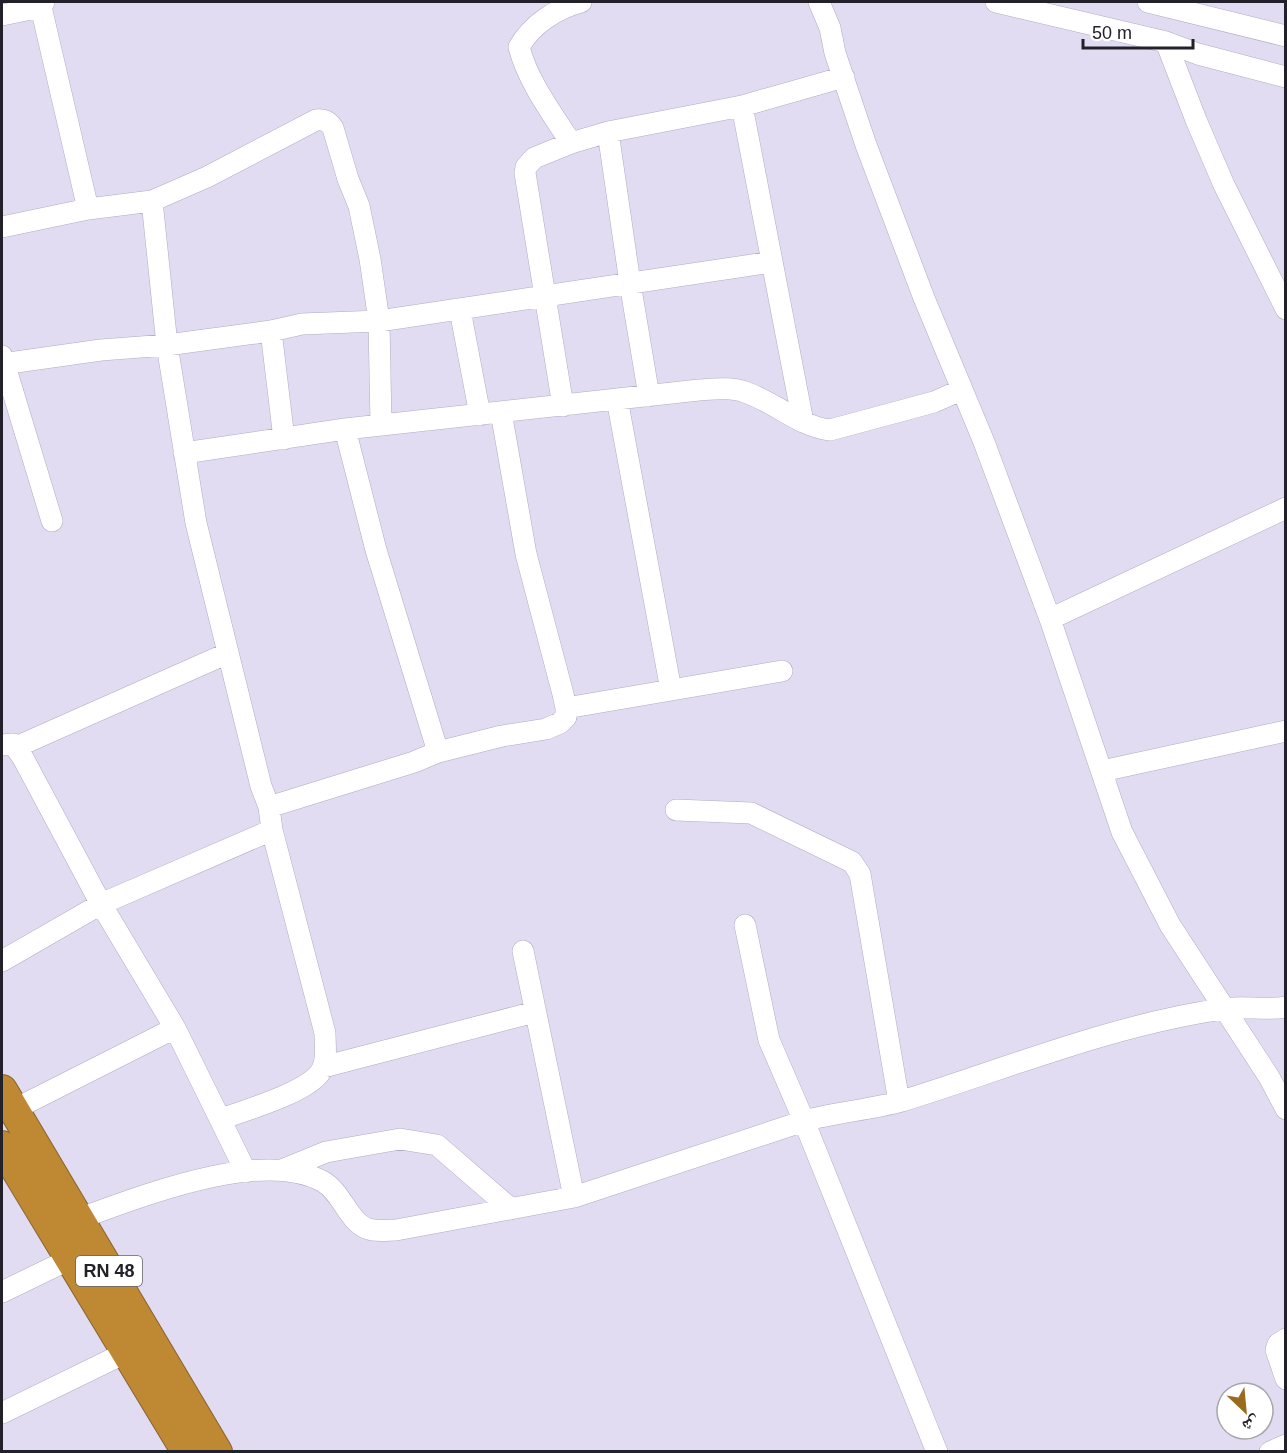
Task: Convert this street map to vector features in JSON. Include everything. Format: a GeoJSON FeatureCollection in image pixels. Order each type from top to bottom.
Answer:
{"type":"FeatureCollection","features":[{"type":"Feature","properties":{"kind":"highway","name":"RN 48"},"geometry":{"type":"LineString","coordinates":[[8,1100],[217,1452]]}},
{"type":"Feature","properties":{"kind":"highway","name":"RN 48"},"geometry":{"type":"LineString","coordinates":[[6,1162],[70,1259],[184,1451]]}},
{"type":"Feature","properties":{"kind":"street"},"geometry":{"type":"LineString","coordinates":[[571,143],[542,96],[522,59],[519,47],[525,36],[541,22],[566,6],[581,2]]}},
{"type":"Feature","properties":{"kind":"street"},"geometry":{"type":"LineString","coordinates":[[819,2],[866,145],[961,390],[984,442],[1050,619],[1122,832],[1170,925],[1269,1077],[1286,1109]]}},
{"type":"Feature","properties":{"kind":"street"},"geometry":{"type":"LineString","coordinates":[[996,2],[1166,42],[1198,54],[1286,77]]}},
{"type":"Feature","properties":{"kind":"street"},"geometry":{"type":"LineString","coordinates":[[1148,2],[1286,36]]}},
{"type":"Feature","properties":{"kind":"street"},"geometry":{"type":"LineString","coordinates":[[2,15],[42,4],[88,209]]}},
{"type":"Feature","properties":{"kind":"street"},"geometry":{"type":"LineString","coordinates":[[1166,42],[1224,185],[1286,309]]}},
{"type":"Feature","properties":{"kind":"street"},"geometry":{"type":"LineString","coordinates":[[563,406],[525,173],[526,167],[534,158],[571,143],[608,132],[742,106],[844,77]]}},
{"type":"Feature","properties":{"kind":"street"},"geometry":{"type":"LineString","coordinates":[[742,106],[803,422]]}},
{"type":"Feature","properties":{"kind":"street"},"geometry":{"type":"LineString","coordinates":[[2,227],[88,209],[152,201],[207,177],[316,120],[322,119],[329,122],[359,206],[380,321],[381,425]]}},
{"type":"Feature","properties":{"kind":"street"},"geometry":{"type":"LineString","coordinates":[[608,132],[649,396]]}},
{"type":"Feature","properties":{"kind":"street"},"geometry":{"type":"LineString","coordinates":[[152,201],[167,345],[196,523],[325,1033],[326,1058],[319,1074],[292,1092],[221,1119]]}},
{"type":"Feature","properties":{"kind":"street"},"geometry":{"type":"LineString","coordinates":[[52,521],[2,361],[167,345],[271,331],[302,324],[380,321],[772,262]]}},
{"type":"Feature","properties":{"kind":"street"},"geometry":{"type":"LineString","coordinates":[[269,807],[414,762],[438,752],[502,736],[546,729],[560,723],[566,717],[566,708],[491,413],[460,310]]}},
{"type":"Feature","properties":{"kind":"street"},"geometry":{"type":"LineString","coordinates":[[271,331],[284,439]]}},
{"type":"Feature","properties":{"kind":"street"},"geometry":{"type":"LineString","coordinates":[[184,453],[345,429],[699,390],[738,390],[748,393],[803,422],[819,429],[830,430],[934,402],[961,390]]}},
{"type":"Feature","properties":{"kind":"street"},"geometry":{"type":"LineString","coordinates":[[617,399],[671,690]]}},
{"type":"Feature","properties":{"kind":"street"},"geometry":{"type":"LineString","coordinates":[[345,429],[376,550],[438,752]]}},
{"type":"Feature","properties":{"kind":"street"},"geometry":{"type":"LineString","coordinates":[[1050,619],[1286,508]]}},
{"type":"Feature","properties":{"kind":"street"},"geometry":{"type":"LineString","coordinates":[[228,653],[9,746],[24,758],[101,904],[175,1028],[246,1172]]}},
{"type":"Feature","properties":{"kind":"street"},"geometry":{"type":"LineString","coordinates":[[566,708],[782,671]]}},
{"type":"Feature","properties":{"kind":"street"},"geometry":{"type":"LineString","coordinates":[[1102,771],[1286,731]]}},
{"type":"Feature","properties":{"kind":"street"},"geometry":{"type":"LineString","coordinates":[[676,810],[751,813],[852,862],[860,874],[899,1101]]}},
{"type":"Feature","properties":{"kind":"street"},"geometry":{"type":"LineString","coordinates":[[2,961],[101,904],[272,830]]}},
{"type":"Feature","properties":{"kind":"street"},"geometry":{"type":"LineString","coordinates":[[745,925],[769,1040],[804,1121],[937,1452]]}},
{"type":"Feature","properties":{"kind":"street"},"geometry":{"type":"LineString","coordinates":[[523,951],[574,1197]]}},
{"type":"Feature","properties":{"kind":"street"},"geometry":{"type":"LineString","coordinates":[[78,1219],[171,1187],[246,1172],[282,1170],[321,1180],[335,1189],[353,1219],[362,1226],[372,1230],[396,1230],[574,1197],[804,1121],[899,1101],[1020,1061],[1136,1027],[1224,1008],[1274,1010],[1286,1007]]}},
{"type":"Feature","properties":{"kind":"street"},"geometry":{"type":"LineString","coordinates":[[323,1067],[535,1012]]}},
{"type":"Feature","properties":{"kind":"street"},"geometry":{"type":"LineString","coordinates":[[8,1100],[175,1028]]}},
{"type":"Feature","properties":{"kind":"street"},"geometry":{"type":"LineString","coordinates":[[282,1170],[326,1152],[400,1138],[437,1145],[511,1209]]}},
{"type":"Feature","properties":{"kind":"street"},"geometry":{"type":"LineString","coordinates":[[2,1292],[70,1259]]}},
{"type":"Feature","properties":{"kind":"street"},"geometry":{"type":"LineString","coordinates":[[1286,1339],[1278,1344],[1276,1350],[1286,1379]]}},
{"type":"Feature","properties":{"kind":"street"},"geometry":{"type":"LineString","coordinates":[[2,1413],[127,1352]]}},
{"type":"Feature","properties":{"kind":"street"},"geometry":{"type":"LineString","coordinates":[[1270,1452],[1286,1445]]}}]}
